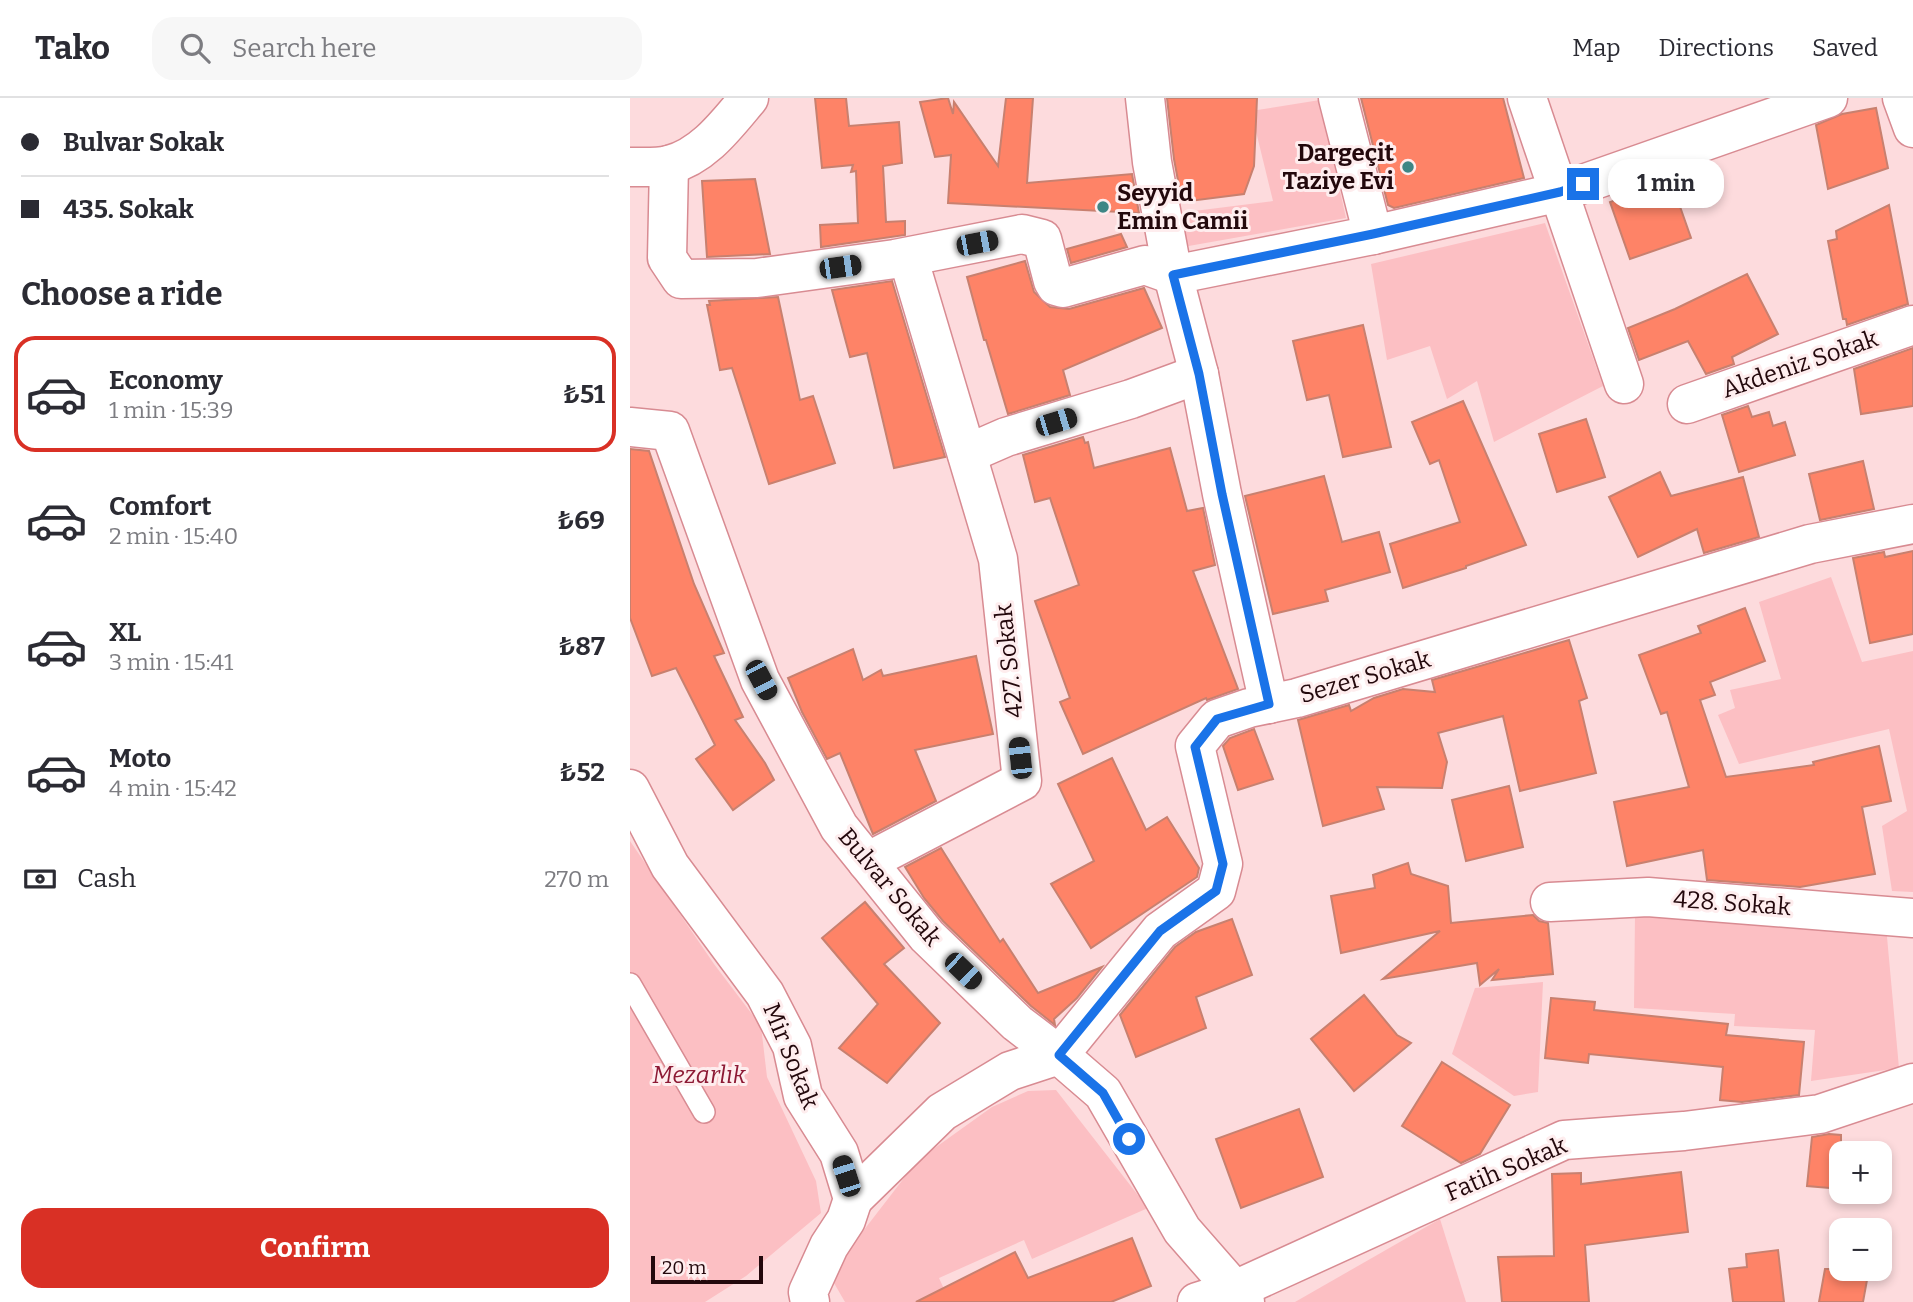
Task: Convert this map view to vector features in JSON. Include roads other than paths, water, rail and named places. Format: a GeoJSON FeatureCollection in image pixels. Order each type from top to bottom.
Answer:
{"type":"FeatureCollection","features":[{"type":"Feature","properties":{"kind":"street"},"geometry":{"type":"LineString","coordinates":[[630,167],[669,166],[691,155],[717,136],[748,98]]}},
{"type":"Feature","properties":{"kind":"street"},"geometry":{"type":"LineString","coordinates":[[1144,98],[1173,275],[1199,374],[1222,494],[1269,704]]}},
{"type":"Feature","properties":{"kind":"street"},"geometry":{"type":"LineString","coordinates":[[1338,98],[1373,234]]}},
{"type":"Feature","properties":{"kind":"street"},"geometry":{"type":"LineString","coordinates":[[1527,98],[1624,384]]}},
{"type":"Feature","properties":{"kind":"street"},"geometry":{"type":"LineString","coordinates":[[669,166],[667,258],[681,279],[757,278],[908,257],[1022,234],[1042,239],[1056,286],[1063,288],[1145,265],[1173,275],[1560,192],[1828,98]]}},
{"type":"Feature","properties":{"kind":"street"},"geometry":{"type":"LineString","coordinates":[[1902,98],[1913,128]]}},
{"type":"Feature","properties":{"kind":"street","name":"427. Sokak"},"geometry":{"type":"LineString","coordinates":[[867,862],[1022,781],[998,559],[908,257]]}},
{"type":"Feature","properties":{"kind":"street","name":"Akdeniz Sokak"},"geometry":{"type":"LineString","coordinates":[[1687,404],[1913,325]]}},
{"type":"Feature","properties":{"kind":"street"},"geometry":{"type":"LineString","coordinates":[[967,454],[1006,437],[1131,399],[1199,374]]}},
{"type":"Feature","properties":{"kind":"street","name":"Bulvar Sokak"},"geometry":{"type":"LineString","coordinates":[[630,427],[670,431],[761,680],[839,827],[927,936],[1017,1023],[1103,1093],[1182,1230],[1240,1296]]}},
{"type":"Feature","properties":{"kind":"street","name":"Sezer Sokak"},"geometry":{"type":"LineString","coordinates":[[1059,1055],[1160,931],[1216,891],[1223,864],[1195,747],[1217,719],[1297,698],[1811,544],[1913,524]]}},
{"type":"Feature","properties":{"kind":"street","name":"Mir Sokak"},"geometry":{"type":"LineString","coordinates":[[630,789],[670,866],[765,993],[792,1046],[803,1096],[839,1153],[853,1199]]}},
{"type":"Feature","properties":{"kind":"street","name":"428. Sokak"},"geometry":{"type":"LineString","coordinates":[[1550,902],[1648,897],[1913,918]]}},
{"type":"Feature","properties":{"kind":"street"},"geometry":{"type":"LineString","coordinates":[[810,1302],[808,1292],[829,1246],[846,1220],[853,1199],[942,1112],[1010,1071],[1059,1055]]}},
{"type":"Feature","properties":{"kind":"street","name":"Fatih Sokak"},"geometry":{"type":"LineString","coordinates":[[1197,1302],[1240,1296],[1564,1140],[1684,1131],[1821,1114],[1913,1083]]}},
{"type":"Feature","properties":{"kind":"lane"},"geometry":{"type":"LineString","coordinates":[[630,984],[704,1112]]}},
{"type":"Feature","properties":{"kind":"place","name":"Dargeçit Taziye Evi"},"geometry":{"type":"Point","coordinates":[1408,167]}},
{"type":"Feature","properties":{"kind":"place","name":"Seyyid Emin Camii"},"geometry":{"type":"Point","coordinates":[1103,207]}},
{"type":"Feature","properties":{"kind":"park label","name":"Mezarlık"},"geometry":{"type":"Point","coordinates":[699,1075]}}]}
